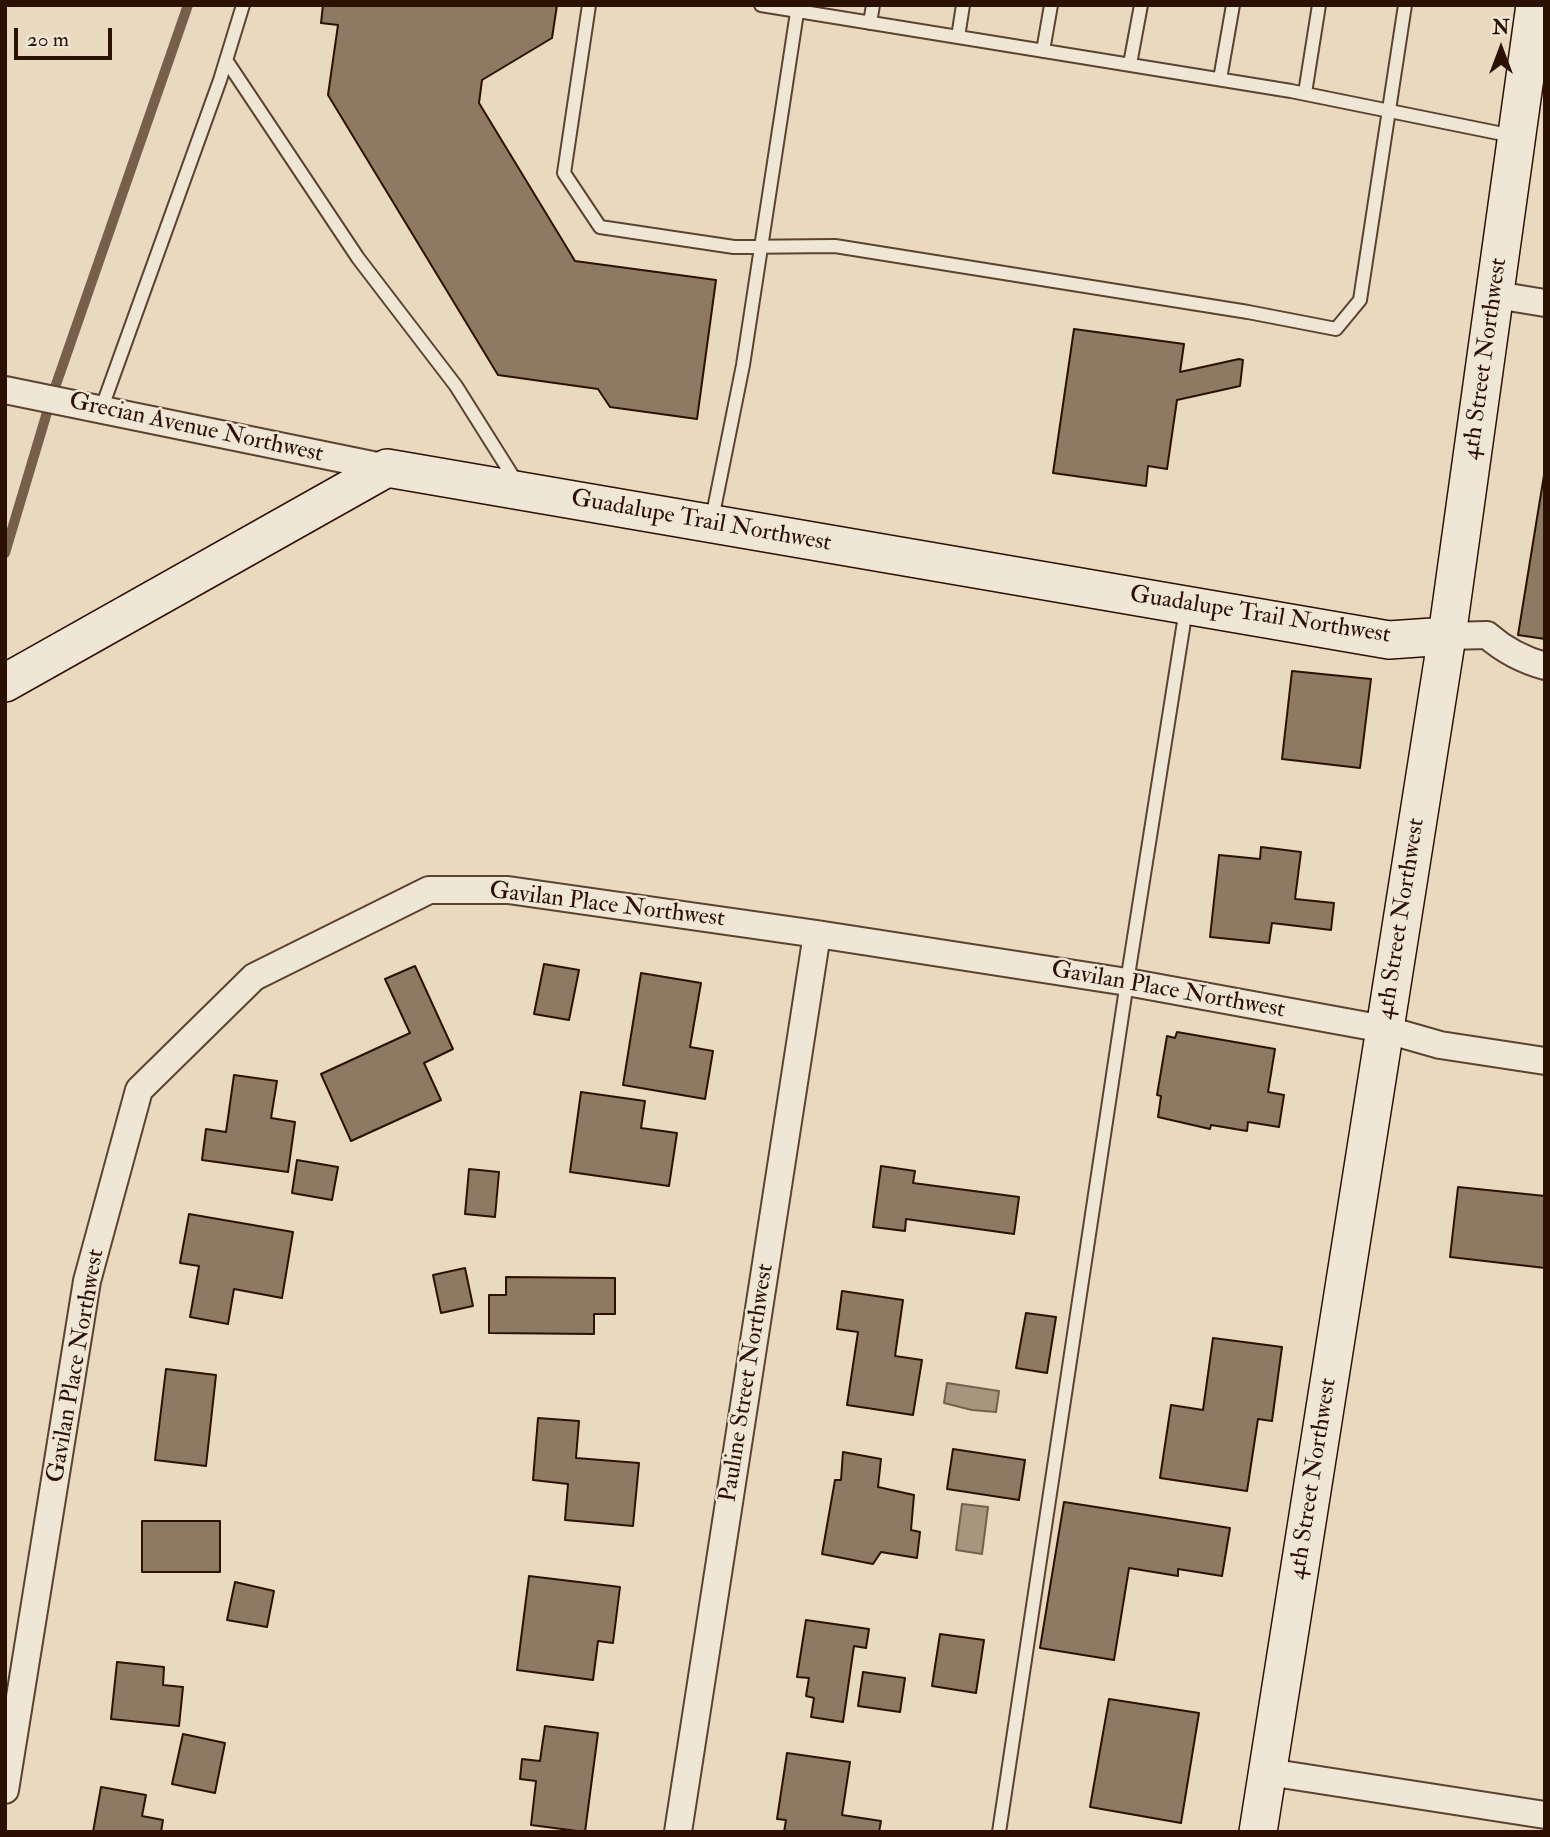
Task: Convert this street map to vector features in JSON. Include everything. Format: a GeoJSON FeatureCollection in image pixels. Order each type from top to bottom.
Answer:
{"type":"FeatureCollection","features":[{"type":"Feature","properties":{"kind":"main road","name":"4th Street Northwest"},"geometry":{"type":"LineString","coordinates":[[1258,1832],[1447,636],[1517,137],[1531,70],[1535,5]]}},
{"type":"Feature","properties":{"kind":"main road","name":"Guadalupe Trail Northwest"},"geometry":{"type":"LineString","coordinates":[[387,468],[1389,640],[1447,636]]}},
{"type":"Feature","properties":{"kind":"main road"},"geometry":{"type":"LineString","coordinates":[[5,683],[387,468]]}},
{"type":"Feature","properties":{"kind":"street"},"geometry":{"type":"LineString","coordinates":[[1496,295],[1545,303]]}},
{"type":"Feature","properties":{"kind":"street","name":"Grecian Avenue Northwest"},"geometry":{"type":"LineString","coordinates":[[5,390],[387,468]]}},
{"type":"Feature","properties":{"kind":"street"},"geometry":{"type":"LineString","coordinates":[[1447,636],[1487,635],[1500,647],[1525,660],[1545,666]]}},
{"type":"Feature","properties":{"kind":"street","name":"Gavilan Place Northwest"},"geometry":{"type":"LineString","coordinates":[[5,1790],[87,1282],[139,1090],[254,977],[429,890],[508,890],[817,934],[1127,982],[1384,1029],[1440,1045],[1545,1061]]}},
{"type":"Feature","properties":{"kind":"street","name":"Pauline Street Northwest"},"geometry":{"type":"LineString","coordinates":[[678,1832],[817,934]]}},
{"type":"Feature","properties":{"kind":"street"},"geometry":{"type":"LineString","coordinates":[[1268,1772],[1545,1815]]}},
{"type":"Feature","properties":{"kind":"lane"},"geometry":{"type":"LineString","coordinates":[[101,410],[226,60],[243,5]]}},
{"type":"Feature","properties":{"kind":"lane"},"geometry":{"type":"LineString","coordinates":[[589,5],[564,173],[600,227],[734,247],[835,246],[1248,312],[1336,329],[1360,300],[1405,5]]}},
{"type":"Feature","properties":{"kind":"lane"},"geometry":{"type":"LineString","coordinates":[[761,5],[797,8],[870,23],[1305,93],[1517,137]]}},
{"type":"Feature","properties":{"kind":"lane"},"geometry":{"type":"LineString","coordinates":[[870,23],[873,5]]}},
{"type":"Feature","properties":{"kind":"lane"},"geometry":{"type":"LineString","coordinates":[[958,37],[964,5]]}},
{"type":"Feature","properties":{"kind":"lane"},"geometry":{"type":"LineString","coordinates":[[1043,51],[1051,5]]}},
{"type":"Feature","properties":{"kind":"lane"},"geometry":{"type":"LineString","coordinates":[[1130,64],[1141,5]]}},
{"type":"Feature","properties":{"kind":"lane"},"geometry":{"type":"LineString","coordinates":[[1220,79],[1233,5]]}},
{"type":"Feature","properties":{"kind":"lane"},"geometry":{"type":"LineString","coordinates":[[1305,93],[1319,5]]}},
{"type":"Feature","properties":{"kind":"lane"},"geometry":{"type":"LineString","coordinates":[[711,523],[743,365],[797,8]]}},
{"type":"Feature","properties":{"kind":"lane"},"geometry":{"type":"LineString","coordinates":[[226,60],[358,258],[456,386],[523,492]]}},
{"type":"Feature","properties":{"kind":"lane"},"geometry":{"type":"LineString","coordinates":[[999,1832],[1127,982],[1187,605]]}},
{"type":"Feature","properties":{"kind":"shaded area"},"geometry":{"type":"Polygon","coordinates":[[[947,1383],[999,1391],[996,1412],[972,1410],[944,1403],[947,1383]]]}},
{"type":"Feature","properties":{"kind":"shaded area"},"geometry":{"type":"Polygon","coordinates":[[[962,1504],[988,1507],[982,1554],[956,1550],[962,1504]]]}},
{"type":"Feature","properties":{"kind":"building"},"geometry":{"type":"Polygon","coordinates":[[[323,5],[557,5],[552,38],[482,80],[479,103],[575,261],[716,280],[697,419],[610,407],[598,389],[498,375],[328,95],[338,25],[321,23],[323,5]]]}},
{"type":"Feature","properties":{"kind":"building"},"geometry":{"type":"Polygon","coordinates":[[[1074,329],[1184,344],[1180,372],[1243,360],[1240,386],[1177,400],[1167,469],[1148,466],[1146,486],[1053,473],[1074,329]]]}},
{"type":"Feature","properties":{"kind":"building"},"geometry":{"type":"Polygon","coordinates":[[[1545,469],[1545,639],[1518,635],[1545,469]]]}},
{"type":"Feature","properties":{"kind":"building"},"geometry":{"type":"Polygon","coordinates":[[[1292,671],[1371,679],[1360,768],[1282,759],[1292,671]]]}},
{"type":"Feature","properties":{"kind":"building"},"geometry":{"type":"Polygon","coordinates":[[[1261,847],[1301,852],[1295,899],[1334,903],[1331,930],[1272,923],[1269,943],[1210,937],[1219,855],[1260,859],[1261,847]]]}},
{"type":"Feature","properties":{"kind":"building"},"geometry":{"type":"Polygon","coordinates":[[[544,964],[579,970],[569,1020],[534,1014],[544,964]]]}},
{"type":"Feature","properties":{"kind":"building"},"geometry":{"type":"Polygon","coordinates":[[[415,966],[453,1049],[424,1063],[441,1100],[351,1141],[321,1074],[410,1033],[385,979],[415,966]]]}},
{"type":"Feature","properties":{"kind":"building"},"geometry":{"type":"Polygon","coordinates":[[[641,973],[701,983],[690,1047],[713,1051],[705,1099],[623,1085],[641,973]]]}},
{"type":"Feature","properties":{"kind":"building"},"geometry":{"type":"Polygon","coordinates":[[[1177,1032],[1275,1049],[1268,1092],[1284,1095],[1279,1127],[1248,1122],[1247,1131],[1211,1125],[1210,1129],[1158,1117],[1161,1096],[1157,1095],[1167,1036],[1175,1038],[1177,1032]]]}},
{"type":"Feature","properties":{"kind":"building"},"geometry":{"type":"Polygon","coordinates":[[[234,1075],[277,1081],[271,1118],[295,1122],[288,1172],[202,1160],[206,1129],[226,1132],[234,1075]]]}},
{"type":"Feature","properties":{"kind":"building"},"geometry":{"type":"Polygon","coordinates":[[[581,1092],[645,1101],[641,1128],[677,1133],[669,1186],[570,1172],[581,1092]]]}},
{"type":"Feature","properties":{"kind":"building"},"geometry":{"type":"Polygon","coordinates":[[[297,1160],[338,1167],[332,1200],[292,1193],[297,1160]]]}},
{"type":"Feature","properties":{"kind":"building"},"geometry":{"type":"Polygon","coordinates":[[[881,1166],[915,1171],[913,1183],[1019,1197],[1014,1234],[906,1219],[905,1231],[873,1227],[881,1166]]]}},
{"type":"Feature","properties":{"kind":"building"},"geometry":{"type":"Polygon","coordinates":[[[469,1169],[499,1172],[495,1217],[465,1214],[469,1169]]]}},
{"type":"Feature","properties":{"kind":"building"},"geometry":{"type":"Polygon","coordinates":[[[1458,1187],[1545,1196],[1545,1268],[1450,1257],[1458,1187]]]}},
{"type":"Feature","properties":{"kind":"building"},"geometry":{"type":"Polygon","coordinates":[[[189,1214],[293,1232],[282,1298],[234,1289],[228,1324],[190,1317],[199,1266],[180,1263],[189,1214]]]}},
{"type":"Feature","properties":{"kind":"building"},"geometry":{"type":"Polygon","coordinates":[[[465,1268],[473,1306],[441,1313],[433,1275],[465,1268]]]}},
{"type":"Feature","properties":{"kind":"building"},"geometry":{"type":"Polygon","coordinates":[[[506,1277],[615,1278],[615,1314],[594,1314],[594,1334],[489,1333],[489,1295],[506,1295],[506,1277]]]}},
{"type":"Feature","properties":{"kind":"building"},"geometry":{"type":"Polygon","coordinates":[[[842,1291],[903,1300],[895,1356],[922,1360],[913,1415],[847,1405],[858,1332],[837,1329],[842,1291]]]}},
{"type":"Feature","properties":{"kind":"building"},"geometry":{"type":"Polygon","coordinates":[[[1026,1313],[1056,1317],[1047,1373],[1016,1368],[1026,1313]]]}},
{"type":"Feature","properties":{"kind":"building"},"geometry":{"type":"Polygon","coordinates":[[[1213,1338],[1282,1347],[1272,1421],[1258,1419],[1247,1491],[1160,1478],[1171,1405],[1203,1410],[1213,1338]]]}},
{"type":"Feature","properties":{"kind":"building"},"geometry":{"type":"Polygon","coordinates":[[[166,1369],[216,1375],[206,1466],[155,1460],[166,1369]]]}},
{"type":"Feature","properties":{"kind":"building"},"geometry":{"type":"Polygon","coordinates":[[[538,1418],[579,1421],[576,1458],[639,1463],[633,1526],[565,1520],[568,1484],[533,1480],[538,1418]]]}},
{"type":"Feature","properties":{"kind":"building"},"geometry":{"type":"Polygon","coordinates":[[[953,1449],[1025,1460],[1019,1500],[947,1489],[953,1449]]]}},
{"type":"Feature","properties":{"kind":"building"},"geometry":{"type":"Polygon","coordinates":[[[843,1452],[881,1459],[878,1487],[914,1495],[911,1530],[920,1532],[917,1558],[881,1552],[873,1564],[822,1554],[835,1480],[841,1480],[843,1452]]]}},
{"type":"Feature","properties":{"kind":"building"},"geometry":{"type":"Polygon","coordinates":[[[1064,1502],[1230,1528],[1222,1576],[1178,1569],[1178,1576],[1129,1568],[1114,1660],[1040,1648],[1064,1502]]]}},
{"type":"Feature","properties":{"kind":"building"},"geometry":{"type":"Polygon","coordinates":[[[142,1521],[220,1521],[220,1572],[142,1572],[142,1521]]]}},
{"type":"Feature","properties":{"kind":"building"},"geometry":{"type":"Polygon","coordinates":[[[529,1576],[620,1587],[613,1643],[598,1641],[593,1680],[517,1670],[529,1576]]]}},
{"type":"Feature","properties":{"kind":"building"},"geometry":{"type":"Polygon","coordinates":[[[235,1582],[274,1591],[267,1627],[227,1620],[235,1582]]]}},
{"type":"Feature","properties":{"kind":"building"},"geometry":{"type":"Polygon","coordinates":[[[806,1620],[869,1629],[866,1648],[854,1646],[843,1722],[811,1717],[814,1698],[806,1696],[809,1678],[797,1677],[806,1620]]]}},
{"type":"Feature","properties":{"kind":"building"},"geometry":{"type":"Polygon","coordinates":[[[940,1634],[984,1640],[976,1693],[932,1686],[940,1634]]]}},
{"type":"Feature","properties":{"kind":"building"},"geometry":{"type":"Polygon","coordinates":[[[117,1662],[164,1667],[163,1685],[183,1687],[179,1726],[111,1719],[117,1662]]]}},
{"type":"Feature","properties":{"kind":"building"},"geometry":{"type":"Polygon","coordinates":[[[863,1672],[905,1678],[900,1712],[858,1706],[863,1672]]]}},
{"type":"Feature","properties":{"kind":"building"},"geometry":{"type":"Polygon","coordinates":[[[1109,1699],[1199,1713],[1181,1823],[1090,1807],[1109,1699]]]}},
{"type":"Feature","properties":{"kind":"building"},"geometry":{"type":"Polygon","coordinates":[[[545,1726],[598,1733],[585,1832],[531,1825],[536,1781],[520,1779],[522,1759],[540,1761],[545,1726]]]}},
{"type":"Feature","properties":{"kind":"building"},"geometry":{"type":"Polygon","coordinates":[[[183,1734],[225,1743],[215,1793],[172,1784],[183,1734]]]}},
{"type":"Feature","properties":{"kind":"building"},"geometry":{"type":"Polygon","coordinates":[[[787,1753],[850,1762],[842,1815],[881,1821],[879,1832],[784,1832],[786,1820],[777,1819],[787,1753]]]}},
{"type":"Feature","properties":{"kind":"building"},"geometry":{"type":"Polygon","coordinates":[[[101,1787],[146,1795],[142,1816],[163,1820],[161,1832],[93,1832],[101,1787]]]}},
{"type":"Feature","properties":{"kind":"waterway"},"geometry":{"type":"LineString","coordinates":[[5,553],[51,399],[188,5]]}}]}
